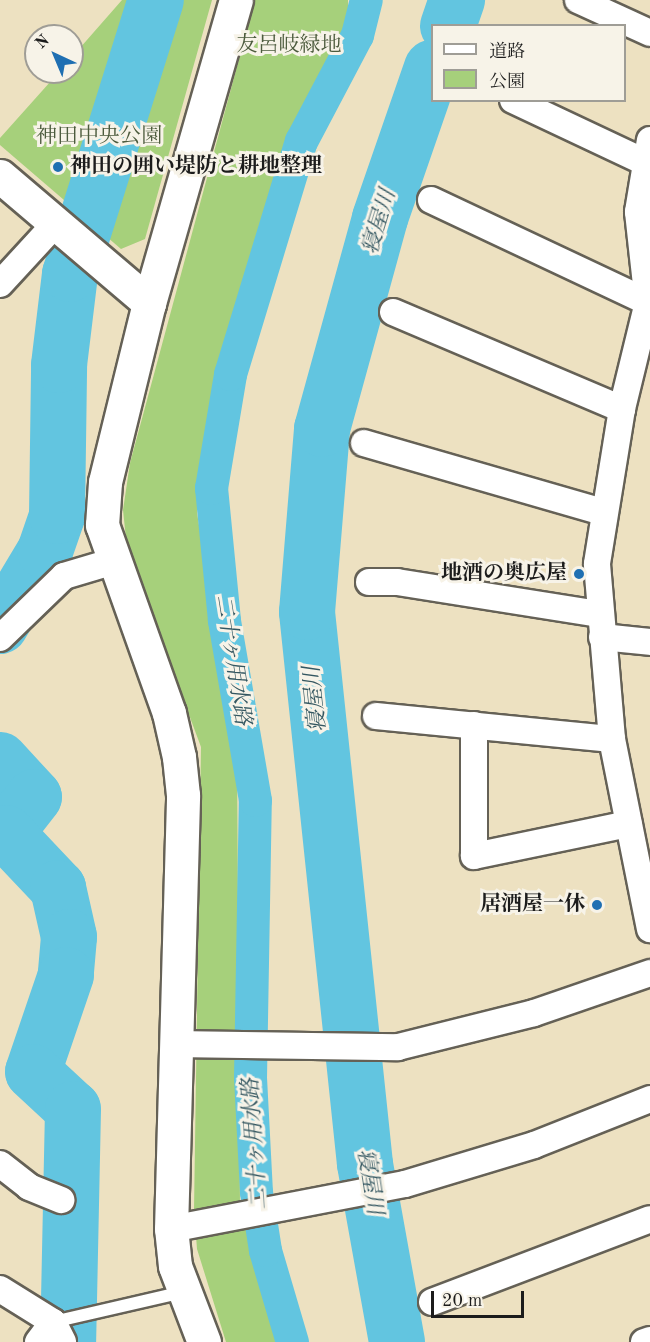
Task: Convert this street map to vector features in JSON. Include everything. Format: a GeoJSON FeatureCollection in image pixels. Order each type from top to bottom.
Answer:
{"type":"FeatureCollection","features":[{"type":"Feature","properties":{"kind":"street"},"geometry":{"type":"LineString","coordinates":[[204,1342],[184,1292],[171,1229],[186,1044],[183,795],[179,757],[169,712],[111,562],[102,525],[105,482],[149,303],[236,0]]}},
{"type":"Feature","properties":{"kind":"street"},"geometry":{"type":"LineString","coordinates":[[578,0],[650,33]]}},
{"type":"Feature","properties":{"kind":"street"},"geometry":{"type":"LineString","coordinates":[[518,102],[647,151],[638,212],[648,302],[622,410],[603,512],[601,626],[612,739],[650,929]]}},
{"type":"Feature","properties":{"kind":"street"},"geometry":{"type":"LineString","coordinates":[[0,176],[149,303]]}},
{"type":"Feature","properties":{"kind":"street"},"geometry":{"type":"LineString","coordinates":[[431,200],[648,302]]}},
{"type":"Feature","properties":{"kind":"street"},"geometry":{"type":"LineString","coordinates":[[0,284],[56,223]]}},
{"type":"Feature","properties":{"kind":"street"},"geometry":{"type":"LineString","coordinates":[[393,312],[622,410]]}},
{"type":"Feature","properties":{"kind":"street"},"geometry":{"type":"LineString","coordinates":[[364,443],[603,512]]}},
{"type":"Feature","properties":{"kind":"street"},"geometry":{"type":"LineString","coordinates":[[0,638],[64,576],[111,562]]}},
{"type":"Feature","properties":{"kind":"street"},"geometry":{"type":"LineString","coordinates":[[369,582],[397,582],[601,626],[650,642]]}},
{"type":"Feature","properties":{"kind":"street"},"geometry":{"type":"LineString","coordinates":[[376,716],[612,739]]}},
{"type":"Feature","properties":{"kind":"street"},"geometry":{"type":"LineString","coordinates":[[474,725],[474,856],[629,824]]}},
{"type":"Feature","properties":{"kind":"street"},"geometry":{"type":"LineString","coordinates":[[186,1044],[270,1049],[398,1047],[534,1013],[650,973]]}},
{"type":"Feature","properties":{"kind":"street"},"geometry":{"type":"LineString","coordinates":[[171,1229],[392,1187],[534,1145],[650,1099]]}},
{"type":"Feature","properties":{"kind":"street"},"geometry":{"type":"LineString","coordinates":[[0,1164],[29,1186],[62,1200]]}},
{"type":"Feature","properties":{"kind":"street"},"geometry":{"type":"LineString","coordinates":[[432,1302],[650,1219]]}},
{"type":"Feature","properties":{"kind":"street"},"geometry":{"type":"LineString","coordinates":[[0,1288],[64,1325],[38,1342]]}},
{"type":"Feature","properties":{"kind":"street"},"geometry":{"type":"LineString","coordinates":[[644,1342],[650,1340]]}},
{"type":"Feature","properties":{"kind":"lane"},"geometry":{"type":"LineString","coordinates":[[64,1325],[184,1292]]}},
{"type":"Feature","properties":{"kind":"green space","name":"神田中央公園"},"geometry":{"type":"Polygon","coordinates":[[[122,0],[212,0],[145,239],[121,249],[0,145],[0,138],[48,84],[84,84],[84,43],[122,0]]]}},
{"type":"Feature","properties":{"kind":"green space","name":"友呂岐緑地"},"geometry":{"type":"Polygon","coordinates":[[[255,0],[348,0],[348,26],[285,145],[200,460],[197,513],[237,757],[240,1206],[276,1342],[226,1342],[197,1249],[194,1210],[201,747],[127,548],[123,510],[130,463],[255,0]]]}},
{"type":"Feature","properties":{"kind":"waterway"},"geometry":{"type":"LineString","coordinates":[[0,626],[45,551],[57,516],[59,365],[70,274],[156,0]]}},
{"type":"Feature","properties":{"kind":"waterway","name":"二十ヶ用水路"},"geometry":{"type":"LineString","coordinates":[[292,1342],[265,1250],[256,1192],[250,1077],[255,800],[224,620],[211,488],[230,374],[301,141],[357,35],[366,0]]}},
{"type":"Feature","properties":{"kind":"waterway","name":"寝屋川"},"geometry":{"type":"LineString","coordinates":[[449,24],[457,0]]}},
{"type":"Feature","properties":{"kind":"waterway","name":"寝屋川"},"geometry":{"type":"LineString","coordinates":[[397,1342],[365,1164],[307,612],[322,429],[380,218],[431,71]]}},
{"type":"Feature","properties":{"kind":"waterway"},"geometry":{"type":"LineString","coordinates":[[0,760],[34,797],[6,833],[58,888],[69,937],[66,975],[33,1072],[73,1109],[68,1342]]}},
{"type":"Feature","properties":{"kind":"place","name":"神田の囲い堤防と耕地整理"},"geometry":{"type":"Point","coordinates":[58,167]}},
{"type":"Feature","properties":{"kind":"place","name":"地酒の奥広屋"},"geometry":{"type":"Point","coordinates":[579,574]}},
{"type":"Feature","properties":{"kind":"place","name":"居酒屋一休"},"geometry":{"type":"Point","coordinates":[597,905]}}]}
